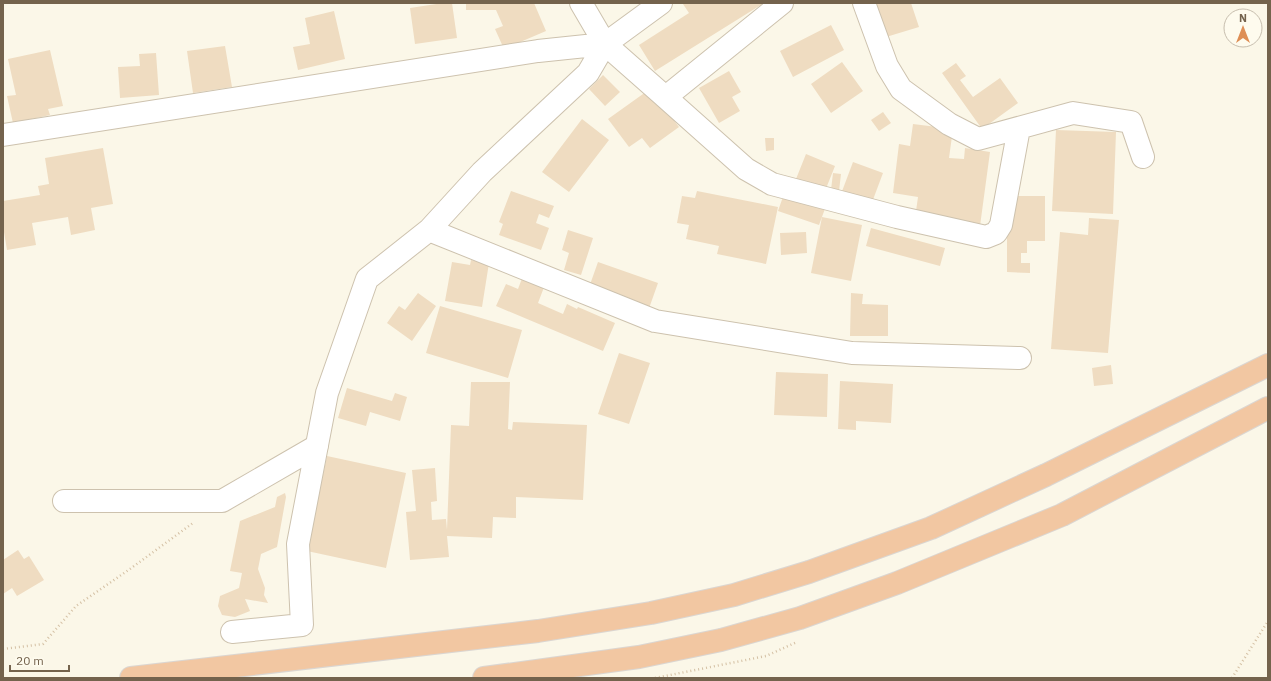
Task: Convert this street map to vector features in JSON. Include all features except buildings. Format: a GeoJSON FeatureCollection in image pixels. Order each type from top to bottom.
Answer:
{"type":"FeatureCollection","features":[{"type":"Feature","properties":{"kind":"highway"},"geometry":{"type":"LineString","coordinates":[[132,678],[538,631],[651,613],[734,595],[809,572],[931,528],[1046,475],[1268,365]]}},
{"type":"Feature","properties":{"kind":"highway"},"geometry":{"type":"LineString","coordinates":[[484,678],[639,657],[721,640],[800,618],[897,583],[1062,515],[1268,408]]}},
{"type":"Feature","properties":{"kind":"street"},"geometry":{"type":"LineString","coordinates":[[580,3],[605,44],[746,169],[772,184],[897,217],[986,237],[996,233],[1001,225],[1019,128]]}},
{"type":"Feature","properties":{"kind":"street"},"geometry":{"type":"LineString","coordinates":[[232,632],[302,625],[298,544],[327,393],[367,279],[429,230],[482,172],[588,73],[605,44],[661,3]]}},
{"type":"Feature","properties":{"kind":"street"},"geometry":{"type":"LineString","coordinates":[[664,96],[672,92],[782,3]]}},
{"type":"Feature","properties":{"kind":"street"},"geometry":{"type":"LineString","coordinates":[[864,3],[887,66],[901,89],[949,124],[978,139],[1072,113],[1131,122],[1143,157]]}},
{"type":"Feature","properties":{"kind":"street"},"geometry":{"type":"LineString","coordinates":[[3,135],[538,51],[605,44]]}},
{"type":"Feature","properties":{"kind":"street"},"geometry":{"type":"LineString","coordinates":[[429,230],[655,321],[852,353],[1020,358]]}},
{"type":"Feature","properties":{"kind":"street"},"geometry":{"type":"LineString","coordinates":[[64,501],[222,501],[317,446]]}},
{"type":"Feature","properties":{"kind":"path"},"geometry":{"type":"LineString","coordinates":[[3,649],[43,644],[76,606],[130,569],[222,501]]}},
{"type":"Feature","properties":{"kind":"path"},"geometry":{"type":"LineString","coordinates":[[1232,678],[1268,621]]}}]}
